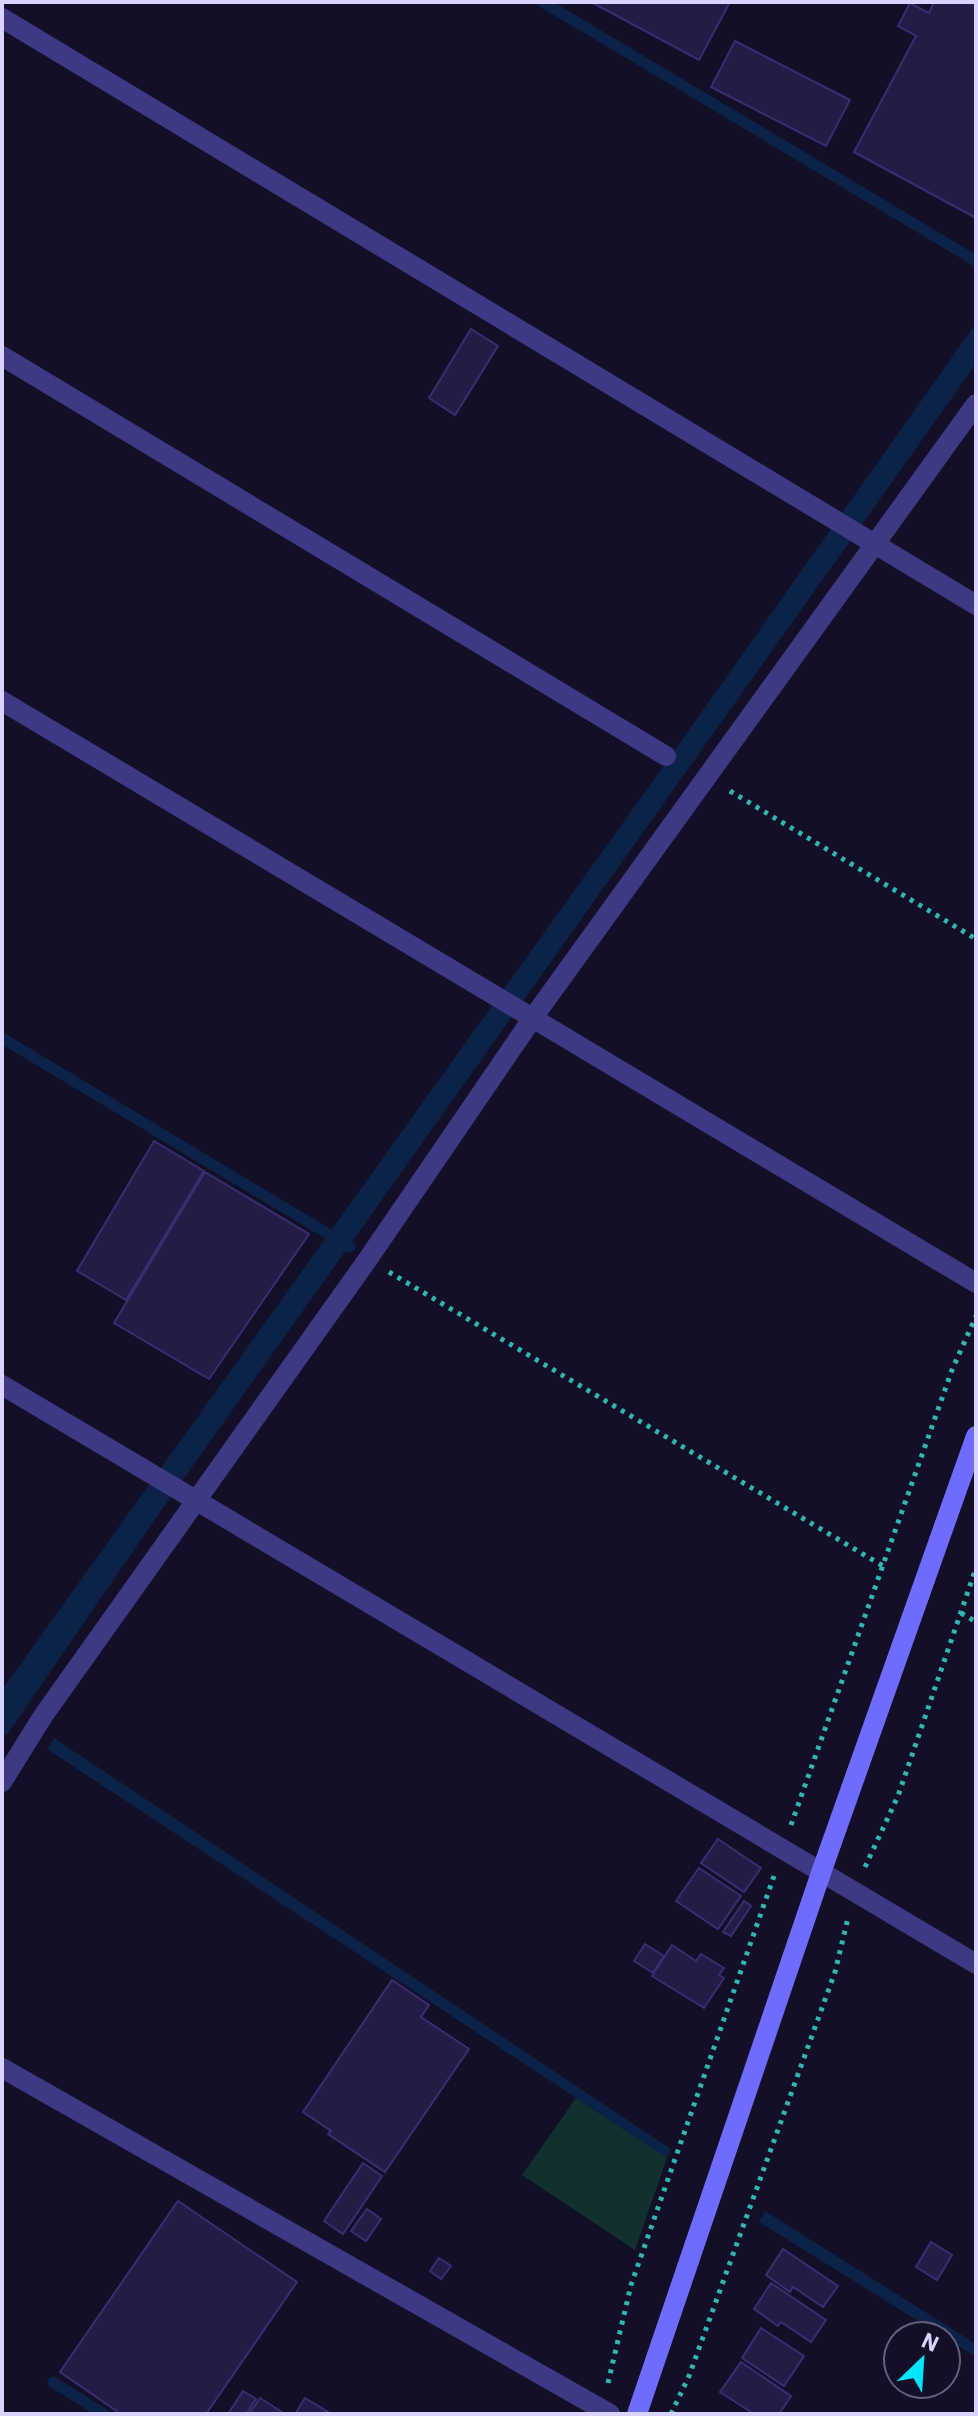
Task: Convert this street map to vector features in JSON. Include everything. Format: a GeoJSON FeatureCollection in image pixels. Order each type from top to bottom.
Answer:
{"type":"FeatureCollection","features":[{"type":"Feature","properties":{"kind":"street"},"geometry":{"type":"LineString","coordinates":[[2,18],[976,605]]}},
{"type":"Feature","properties":{"kind":"street"},"geometry":{"type":"LineString","coordinates":[[2,356],[666,756]]}},
{"type":"Feature","properties":{"kind":"street"},"geometry":{"type":"LineString","coordinates":[[2,1782],[188,1497],[368,1259],[527,1017],[706,777],[870,539],[976,404]]}},
{"type":"Feature","properties":{"kind":"street"},"geometry":{"type":"LineString","coordinates":[[2,701],[976,1283]]}},
{"type":"Feature","properties":{"kind":"street"},"geometry":{"type":"LineString","coordinates":[[2,1385],[976,1964]]}},
{"type":"Feature","properties":{"kind":"street"},"geometry":{"type":"LineString","coordinates":[[637,2414],[822,1870],[976,1436]]}},
{"type":"Feature","properties":{"kind":"street"},"geometry":{"type":"LineString","coordinates":[[2,2068],[610,2414]]}},
{"type":"Feature","properties":{"kind":"path"},"geometry":{"type":"LineString","coordinates":[[706,777],[976,939]]}},
{"type":"Feature","properties":{"kind":"path"},"geometry":{"type":"LineString","coordinates":[[368,1259],[883,1566]]}},
{"type":"Feature","properties":{"kind":"path"},"geometry":{"type":"LineString","coordinates":[[671,2414],[689,2376],[835,1972],[854,1890],[898,1796],[976,1568]]}},
{"type":"Feature","properties":{"kind":"path"},"geometry":{"type":"LineString","coordinates":[[961,1613],[976,1622]]}},
{"type":"Feature","properties":{"kind":"green space"},"geometry":{"type":"Polygon","coordinates":[[[576,2098],[667,2158],[635,2250],[522,2175],[576,2098]]]}},
{"type":"Feature","properties":{"kind":"water"},"geometry":{"type":"Polygon","coordinates":[[[976,323],[976,364],[160,1512],[7,1735],[2,1732],[2,1690],[670,757],[976,323]]]}},
{"type":"Feature","properties":{"kind":"water"},"geometry":{"type":"Polygon","coordinates":[[[54,1738],[671,2149],[667,2158],[47,1749],[54,1738]]]}},
{"type":"Feature","properties":{"kind":"water"},"geometry":{"type":"Polygon","coordinates":[[[765,2211],[938,2320],[917,2320],[759,2222],[765,2211]]]}},
{"type":"Feature","properties":{"kind":"water"},"geometry":{"type":"Polygon","coordinates":[[[962,2335],[976,2344],[976,2357],[962,2348],[962,2335]]]}},
{"type":"Feature","properties":{"kind":"building"},"geometry":{"type":"Polygon","coordinates":[[[591,2],[730,2],[699,60],[591,2]]]}},
{"type":"Feature","properties":{"kind":"building"},"geometry":{"type":"Polygon","coordinates":[[[934,2],[976,2],[976,218],[854,152],[916,36],[898,26],[910,3],[929,13],[934,2]]]}},
{"type":"Feature","properties":{"kind":"building"},"geometry":{"type":"Polygon","coordinates":[[[735,41],[850,100],[826,146],[711,87],[735,41]]]}},
{"type":"Feature","properties":{"kind":"building"},"geometry":{"type":"Polygon","coordinates":[[[471,329],[498,346],[455,415],[429,398],[471,329]]]}},
{"type":"Feature","properties":{"kind":"building"},"geometry":{"type":"Polygon","coordinates":[[[154,1141],[204,1171],[126,1300],[77,1271],[154,1141]]]}},
{"type":"Feature","properties":{"kind":"building"},"geometry":{"type":"Polygon","coordinates":[[[205,1172],[309,1234],[209,1379],[114,1323],[205,1172]]]}},
{"type":"Feature","properties":{"kind":"building"},"geometry":{"type":"Polygon","coordinates":[[[718,1839],[761,1868],[744,1892],[701,1863],[718,1839]]]}},
{"type":"Feature","properties":{"kind":"building"},"geometry":{"type":"Polygon","coordinates":[[[699,1868],[741,1896],[718,1929],[676,1901],[699,1868]]]}},
{"type":"Feature","properties":{"kind":"building"},"geometry":{"type":"Polygon","coordinates":[[[744,1901],[751,1906],[731,1936],[723,1932],[744,1901]]]}},
{"type":"Feature","properties":{"kind":"building"},"geometry":{"type":"Polygon","coordinates":[[[645,1944],[664,1956],[653,1973],[634,1961],[645,1944]]]}},
{"type":"Feature","properties":{"kind":"building"},"geometry":{"type":"Polygon","coordinates":[[[672,1945],[696,1961],[701,1954],[724,1968],[719,1975],[724,1978],[704,2008],[652,1976],[672,1945]]]}},
{"type":"Feature","properties":{"kind":"building"},"geometry":{"type":"Polygon","coordinates":[[[392,1980],[429,2005],[421,2017],[469,2049],[385,2172],[328,2134],[331,2131],[303,2112],[392,1980]]]}},
{"type":"Feature","properties":{"kind":"building"},"geometry":{"type":"Polygon","coordinates":[[[363,2163],[382,2176],[343,2234],[324,2221],[363,2163]]]}},
{"type":"Feature","properties":{"kind":"building"},"geometry":{"type":"Polygon","coordinates":[[[178,2201],[297,2282],[206,2414],[121,2414],[60,2372],[178,2201]]]}},
{"type":"Feature","properties":{"kind":"building"},"geometry":{"type":"Polygon","coordinates":[[[367,2209],[381,2219],[366,2241],[351,2231],[367,2209]]]}},
{"type":"Feature","properties":{"kind":"building"},"geometry":{"type":"Polygon","coordinates":[[[931,2242],[952,2255],[937,2280],[916,2267],[931,2242]]]}},
{"type":"Feature","properties":{"kind":"building"},"geometry":{"type":"Polygon","coordinates":[[[783,2249],[838,2286],[823,2307],[793,2287],[790,2292],[766,2275],[783,2249]]]}},
{"type":"Feature","properties":{"kind":"building"},"geometry":{"type":"Polygon","coordinates":[[[439,2258],[451,2266],[441,2279],[430,2271],[439,2258]]]}},
{"type":"Feature","properties":{"kind":"building"},"geometry":{"type":"Polygon","coordinates":[[[771,2283],[826,2320],[811,2342],[781,2322],[778,2326],[754,2309],[771,2283]]]}},
{"type":"Feature","properties":{"kind":"building"},"geometry":{"type":"Polygon","coordinates":[[[761,2328],[804,2356],[784,2386],[742,2358],[761,2328]]]}},
{"type":"Feature","properties":{"kind":"building"},"geometry":{"type":"Polygon","coordinates":[[[741,2362],[791,2396],[779,2414],[754,2414],[720,2392],[741,2362]]]}},
{"type":"Feature","properties":{"kind":"building"},"geometry":{"type":"Polygon","coordinates":[[[243,2391],[256,2399],[246,2414],[228,2414],[243,2391]]]}},
{"type":"Feature","properties":{"kind":"building"},"geometry":{"type":"Polygon","coordinates":[[[260,2398],[282,2412],[281,2414],[249,2414],[260,2398]]]}},
{"type":"Feature","properties":{"kind":"building"},"geometry":{"type":"Polygon","coordinates":[[[305,2398],[328,2412],[327,2414],[295,2414],[305,2398]]]}},
{"type":"Feature","properties":{"kind":"waterway"},"geometry":{"type":"LineString","coordinates":[[543,2],[976,261]]}},
{"type":"Feature","properties":{"kind":"waterway"},"geometry":{"type":"LineString","coordinates":[[2,1038],[350,1247]]}},
{"type":"Feature","properties":{"kind":"waterway"},"geometry":{"type":"LineString","coordinates":[[53,2382],[104,2414]]}}]}
